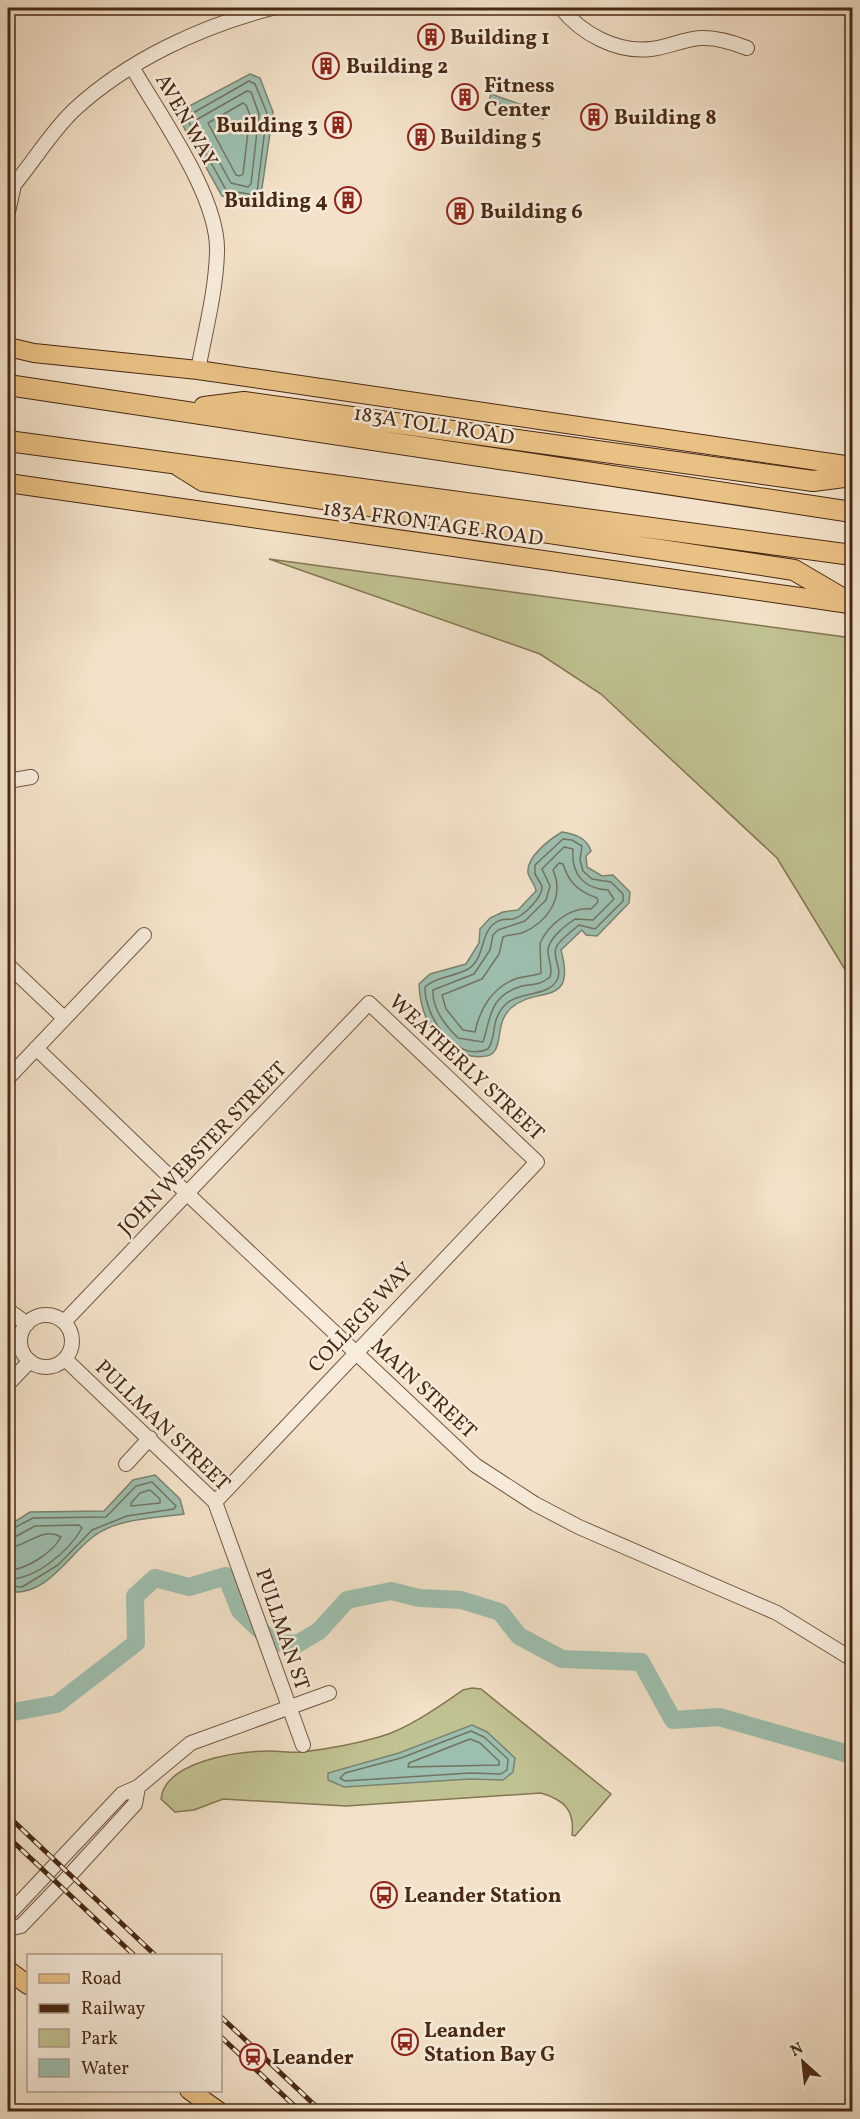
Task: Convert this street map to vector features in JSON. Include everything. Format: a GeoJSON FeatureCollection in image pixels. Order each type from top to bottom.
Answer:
{"type":"FeatureCollection","features":[{"type":"Feature","properties":{"kind":"highway","name":"183A TOLL ROAD"},"geometry":{"type":"LineString","coordinates":[[9,385],[852,513]]}},
{"type":"Feature","properties":{"kind":"highway"},"geometry":{"type":"LineString","coordinates":[[183,410],[244,402],[813,481],[852,476]]}},
{"type":"Feature","properties":{"kind":"highway"},"geometry":{"type":"LineString","coordinates":[[8,441],[852,555]]}},
{"type":"Feature","properties":{"kind":"highway"},"geometry":{"type":"LineString","coordinates":[[172,462],[203,481],[794,570],[852,604]]}},
{"type":"Feature","properties":{"kind":"main road"},"geometry":{"type":"LineString","coordinates":[[8,347],[34,353],[198,370],[852,466]]}},
{"type":"Feature","properties":{"kind":"main road"},"geometry":{"type":"LineString","coordinates":[[8,356],[34,353]]}},
{"type":"Feature","properties":{"kind":"main road","name":"183A FRONTAGE ROAD"},"geometry":{"type":"LineString","coordinates":[[8,483],[852,604]]}},
{"type":"Feature","properties":{"kind":"main road"},"geometry":{"type":"LineString","coordinates":[[8,1970],[27,1984]]}},
{"type":"Feature","properties":{"kind":"main road"},"geometry":{"type":"LineString","coordinates":[[190,2092],[220,2112]]}},
{"type":"Feature","properties":{"kind":"street"},"geometry":{"type":"LineString","coordinates":[[8,212],[11,188],[74,111],[115,77],[206,30],[272,8]]}},
{"type":"Feature","properties":{"kind":"street"},"geometry":{"type":"LineString","coordinates":[[561,8],[588,33],[636,50],[652,49],[700,38],[732,42],[747,48]]}},
{"type":"Feature","properties":{"kind":"street","name":"AVEN WAY"},"geometry":{"type":"LineString","coordinates":[[132,67],[202,189],[214,218],[217,252],[198,370]]}},
{"type":"Feature","properties":{"kind":"street"},"geometry":{"type":"LineString","coordinates":[[8,782],[31,777]]}},
{"type":"Feature","properties":{"kind":"street"},"geometry":{"type":"LineString","coordinates":[[8,1077],[144,935]]}},
{"type":"Feature","properties":{"kind":"street"},"geometry":{"type":"LineString","coordinates":[[8,965],[64,1018]]}},
{"type":"Feature","properties":{"kind":"street","name":"WEATHERLY STREET"},"geometry":{"type":"LineString","coordinates":[[369,1003],[537,1162]]}},
{"type":"Feature","properties":{"kind":"street","name":"JOHN WEBSTER STREET"},"geometry":{"type":"LineString","coordinates":[[64,1322],[369,1003]]}},
{"type":"Feature","properties":{"kind":"street","name":"MAIN STREET"},"geometry":{"type":"LineString","coordinates":[[36,1048],[187,1194],[476,1465],[535,1504],[579,1527],[777,1613],[852,1659]]}},
{"type":"Feature","properties":{"kind":"street","name":"COLLEGE WAY"},"geometry":{"type":"LineString","coordinates":[[215,1502],[537,1162]]}},
{"type":"Feature","properties":{"kind":"street"},"geometry":{"type":"LineString","coordinates":[[8,1310],[27,1324]]}},
{"type":"Feature","properties":{"kind":"street"},"geometry":{"type":"LineString","coordinates":[[42,1315],[51,1315],[64,1322],[72,1340],[71,1349],[65,1359],[54,1366],[45,1367],[30,1361],[21,1347],[22,1331],[27,1324],[42,1315]]}},
{"type":"Feature","properties":{"kind":"street","name":"PULLMAN STREET"},"geometry":{"type":"LineString","coordinates":[[65,1359],[215,1502],[225,1525]]}},
{"type":"Feature","properties":{"kind":"street"},"geometry":{"type":"LineString","coordinates":[[8,1384],[30,1361]]}},
{"type":"Feature","properties":{"kind":"street"},"geometry":{"type":"LineString","coordinates":[[126,1464],[150,1438]]}},
{"type":"Feature","properties":{"kind":"street","name":"PULLMAN ST"},"geometry":{"type":"LineString","coordinates":[[225,1525],[287,1707],[303,1745]]}},
{"type":"Feature","properties":{"kind":"street"},"geometry":{"type":"LineString","coordinates":[[8,1915],[122,1794],[138,1787],[191,1743],[329,1693]]}},
{"type":"Feature","properties":{"kind":"street"},"geometry":{"type":"LineString","coordinates":[[8,1929],[21,1926],[71,1874],[135,1804],[138,1787]]}},
{"type":"Feature","properties":{"kind":"green space"},"geometry":{"type":"Polygon","coordinates":[[[269,559],[852,638],[852,981],[777,858],[601,694],[540,654],[269,559]]]}},
{"type":"Feature","properties":{"kind":"green space"},"geometry":{"type":"Polygon","coordinates":[[[481,1689],[611,1794],[575,1836],[572,1835],[572,1819],[566,1807],[556,1799],[541,1793],[346,1806],[223,1799],[194,1810],[175,1812],[161,1799],[166,1786],[175,1775],[205,1761],[240,1753],[312,1751],[370,1740],[400,1729],[463,1690],[481,1689]]]}},
{"type":"Feature","properties":{"kind":"water"},"geometry":{"type":"Polygon","coordinates":[[[250,74],[260,78],[273,112],[260,202],[222,196],[176,113],[250,74]]]}},
{"type":"Feature","properties":{"kind":"water"},"geometry":{"type":"Polygon","coordinates":[[[491,94],[545,113],[543,119],[500,104],[495,106],[488,104],[491,94]]]}},
{"type":"Feature","properties":{"kind":"water"},"geometry":{"type":"Polygon","coordinates":[[[562,832],[576,835],[587,843],[591,851],[586,856],[587,867],[602,876],[613,875],[630,892],[629,903],[597,936],[586,935],[582,930],[561,950],[564,968],[563,981],[559,988],[551,993],[521,1001],[511,1008],[503,1020],[498,1044],[493,1053],[479,1057],[459,1052],[440,1039],[433,1030],[423,1008],[419,984],[430,974],[466,964],[479,943],[480,929],[490,918],[503,912],[518,910],[536,891],[528,873],[528,867],[545,844],[562,832]]]}},
{"type":"Feature","properties":{"kind":"water"},"geometry":{"type":"Polygon","coordinates":[[[155,1475],[180,1499],[184,1514],[126,1522],[104,1530],[94,1536],[45,1582],[22,1592],[8,1592],[8,1526],[30,1512],[104,1511],[133,1480],[155,1475]]]}},
{"type":"Feature","properties":{"kind":"water"},"geometry":{"type":"Polygon","coordinates":[[[472,1725],[487,1732],[515,1758],[513,1772],[503,1780],[470,1779],[344,1787],[328,1780],[328,1773],[399,1753],[472,1725]]]}},
{"type":"Feature","properties":{"kind":"waterway"},"geometry":{"type":"LineString","coordinates":[[8,1713],[57,1704],[136,1643],[135,1596],[155,1578],[189,1587],[226,1576],[240,1611],[273,1642],[297,1644],[319,1631],[347,1600],[391,1591],[419,1598],[461,1600],[500,1612],[519,1636],[562,1659],[641,1662],[673,1720],[719,1717],[852,1755]]}},
{"type":"Feature","properties":{"kind":"railway"},"geometry":{"type":"LineString","coordinates":[[8,1816],[154,1954]]}},
{"type":"Feature","properties":{"kind":"railway"},"geometry":{"type":"LineString","coordinates":[[8,1837],[133,1954]]}},
{"type":"Feature","properties":{"kind":"railway"},"geometry":{"type":"LineString","coordinates":[[222,2018],[322,2112]]}},
{"type":"Feature","properties":{"kind":"railway"},"geometry":{"type":"LineString","coordinates":[[222,2038],[301,2112]]}},
{"type":"Feature","properties":{"kind":"place","name":"Building 1"},"geometry":{"type":"Point","coordinates":[431,37]}},
{"type":"Feature","properties":{"kind":"place","name":"Building 2"},"geometry":{"type":"Point","coordinates":[326,66]}},
{"type":"Feature","properties":{"kind":"place","name":"Fitness Center"},"geometry":{"type":"Point","coordinates":[465,97]}},
{"type":"Feature","properties":{"kind":"place","name":"Building 8"},"geometry":{"type":"Point","coordinates":[594,117]}},
{"type":"Feature","properties":{"kind":"place","name":"Building 3"},"geometry":{"type":"Point","coordinates":[338,125]}},
{"type":"Feature","properties":{"kind":"place","name":"Building 5"},"geometry":{"type":"Point","coordinates":[421,137]}},
{"type":"Feature","properties":{"kind":"place","name":"Building 4"},"geometry":{"type":"Point","coordinates":[348,200]}},
{"type":"Feature","properties":{"kind":"place","name":"Building 6"},"geometry":{"type":"Point","coordinates":[460,211]}},
{"type":"Feature","properties":{"kind":"place","name":"Leander Station"},"geometry":{"type":"Point","coordinates":[384,1895]}},
{"type":"Feature","properties":{"kind":"place","name":"Leander Station Bay G"},"geometry":{"type":"Point","coordinates":[405,2042]}},
{"type":"Feature","properties":{"kind":"place","name":"Leander"},"geometry":{"type":"Point","coordinates":[253,2057]}}]}
